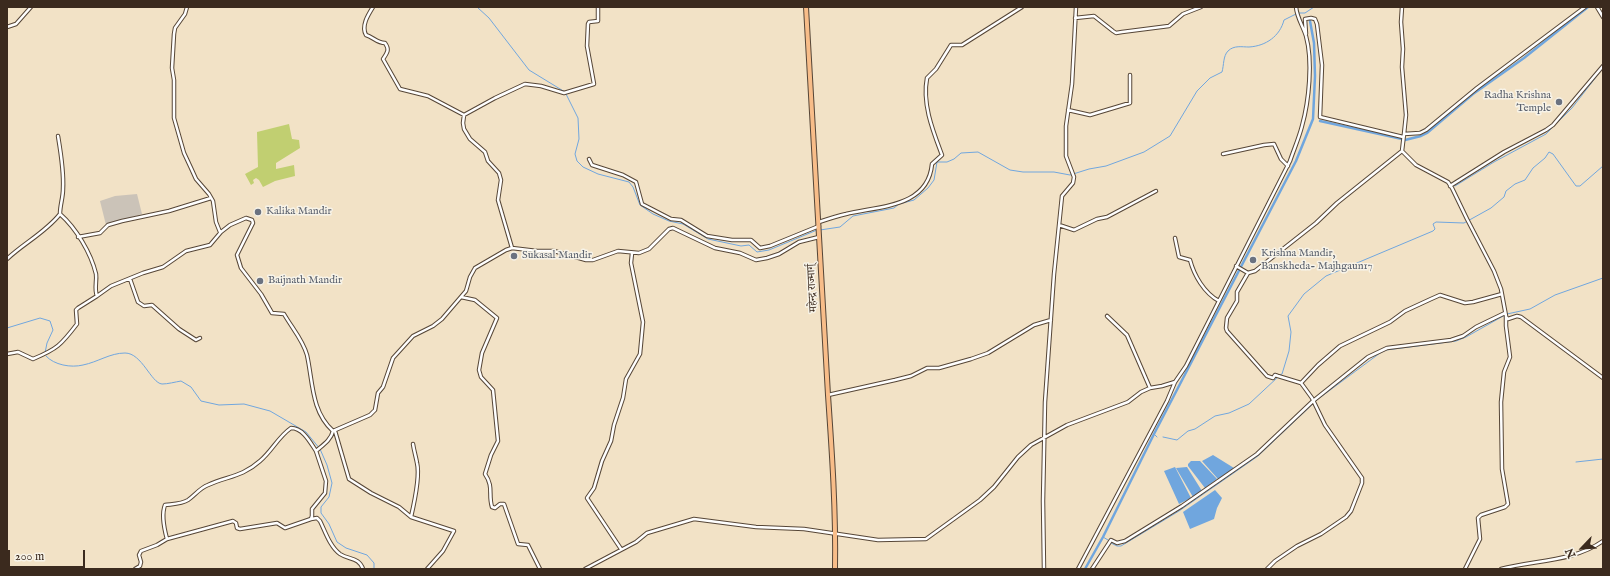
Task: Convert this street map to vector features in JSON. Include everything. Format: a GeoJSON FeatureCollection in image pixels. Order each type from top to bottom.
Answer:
{"type":"FeatureCollection","features":[{"type":"Feature","properties":{"kind":"highway","name":"महेन्द्र राज्मार्ग्"},"geometry":{"type":"LineString","coordinates":[[806,7],[832,447],[835,569]]}},
{"type":"Feature","properties":{"kind":"street"},"geometry":{"type":"LineString","coordinates":[[7,26],[16,24],[30,7]]}},
{"type":"Feature","properties":{"kind":"street"},"geometry":{"type":"LineString","coordinates":[[187,7],[185,14],[175,28],[174,34],[172,68],[174,80],[174,118],[184,153],[196,179],[211,198],[216,222],[221,232]]}},
{"type":"Feature","properties":{"kind":"street"},"geometry":{"type":"LineString","coordinates":[[373,7],[365,23],[363,31],[366,35],[371,36],[378,43],[385,43],[388,46],[388,52],[383,59],[400,89],[428,96],[464,115]]}},
{"type":"Feature","properties":{"kind":"street"},"geometry":{"type":"LineString","coordinates":[[464,115],[525,84],[541,86],[564,93],[594,84],[587,46],[588,24],[589,22],[598,21],[598,7]]}},
{"type":"Feature","properties":{"kind":"street"},"geometry":{"type":"LineString","coordinates":[[589,159],[592,166],[623,175],[636,182],[642,204],[671,219],[681,220],[707,236],[732,240],[751,240],[760,248],[770,246],[846,214],[887,206],[915,196],[926,184],[932,164],[942,155],[929,120],[926,90],[927,78],[936,69],[951,45],[962,45],[1022,7]]}},
{"type":"Feature","properties":{"kind":"street"},"geometry":{"type":"LineString","coordinates":[[1044,569],[1044,438],[1051,320],[1062,196],[1073,183],[1074,177],[1066,156],[1066,126],[1072,84],[1076,7]]}},
{"type":"Feature","properties":{"kind":"street"},"geometry":{"type":"LineString","coordinates":[[1076,18],[1094,16],[1116,33],[1169,26],[1182,14],[1201,7]]}},
{"type":"Feature","properties":{"kind":"street"},"geometry":{"type":"LineString","coordinates":[[1296,7],[1298,18],[1306,36]]}},
{"type":"Feature","properties":{"kind":"street"},"geometry":{"type":"LineString","coordinates":[[1236,266],[1247,272],[1255,271],[1316,223],[1337,203],[1402,151],[1406,115],[1402,67],[1402,7]]}},
{"type":"Feature","properties":{"kind":"street"},"geometry":{"type":"LineString","coordinates":[[1078,569],[1167,401],[1175,382],[1186,366],[1288,166],[1302,126],[1305,110],[1309,58],[1305,19],[1316,19],[1317,24],[1322,65],[1320,116],[1404,136],[1420,133],[1426,130],[1477,88],[1585,7]]}},
{"type":"Feature","properties":{"kind":"street"},"geometry":{"type":"LineString","coordinates":[[1597,7],[1603,17]]}},
{"type":"Feature","properties":{"kind":"street"},"geometry":{"type":"LineString","coordinates":[[1450,186],[1504,152],[1553,125],[1603,66]]}},
{"type":"Feature","properties":{"kind":"street"},"geometry":{"type":"LineString","coordinates":[[1068,110],[1090,115],[1130,103],[1130,75]]}},
{"type":"Feature","properties":{"kind":"street"},"geometry":{"type":"LineString","coordinates":[[464,115],[464,130],[470,139],[485,152],[488,160],[499,173],[501,180],[498,200],[512,248]]}},
{"type":"Feature","properties":{"kind":"street"},"geometry":{"type":"LineString","coordinates":[[7,259],[18,248],[50,224],[60,214],[63,191],[63,172],[58,136]]}},
{"type":"Feature","properties":{"kind":"street"},"geometry":{"type":"LineString","coordinates":[[1223,154],[1274,144],[1281,159],[1288,166]]}},
{"type":"Feature","properties":{"kind":"street"},"geometry":{"type":"LineString","coordinates":[[1402,151],[1416,165],[1442,178],[1450,186],[1494,271],[1502,294],[1510,357],[1504,372],[1501,390],[1502,469],[1508,504],[1505,507],[1481,515],[1478,518],[1480,539],[1465,569]]}},
{"type":"Feature","properties":{"kind":"street"},"geometry":{"type":"LineString","coordinates":[[1059,225],[1074,230],[1107,217],[1156,191]]}},
{"type":"Feature","properties":{"kind":"street"},"geometry":{"type":"LineString","coordinates":[[78,237],[100,233],[108,225],[169,211],[211,198]]}},
{"type":"Feature","properties":{"kind":"street"},"geometry":{"type":"LineString","coordinates":[[60,214],[66,219],[78,237],[94,268],[97,296]]}},
{"type":"Feature","properties":{"kind":"street"},"geometry":{"type":"LineString","coordinates":[[7,354],[18,352],[33,359],[50,352],[63,343],[77,324],[76,310],[111,286],[163,267],[186,251],[210,245],[221,232],[246,218],[252,220],[251,227],[237,255],[239,263],[261,294],[272,313],[284,314],[303,344],[307,356],[313,395],[318,410],[323,420],[334,431],[349,479],[371,493],[399,507],[411,517],[454,531],[443,551],[426,569]]}},
{"type":"Feature","properties":{"kind":"street"},"geometry":{"type":"LineString","coordinates":[[318,449],[326,442],[334,431],[370,415],[375,410],[378,393],[383,387],[393,358],[413,336],[438,323],[466,291],[475,268],[506,250],[512,248],[554,251],[586,260],[593,260],[618,251],[639,253],[649,249],[672,228],[715,248],[740,253],[756,260],[779,254],[799,242],[819,236]]}},
{"type":"Feature","properties":{"kind":"street"},"geometry":{"type":"LineString","coordinates":[[1175,238],[1179,257],[1190,260],[1192,270],[1205,289],[1212,297],[1219,301]]}},
{"type":"Feature","properties":{"kind":"street"},"geometry":{"type":"LineString","coordinates":[[621,549],[587,498],[596,483],[602,461],[610,441],[623,398],[626,379],[640,354],[643,322],[631,263],[632,253]]}},
{"type":"Feature","properties":{"kind":"street"},"geometry":{"type":"LineString","coordinates":[[1247,272],[1237,292],[1237,301],[1227,318],[1226,328],[1267,376],[1273,378],[1275,375],[1301,383],[1314,402],[1325,425],[1362,478],[1362,483],[1346,517],[1321,534],[1297,546],[1275,561],[1267,569]]}},
{"type":"Feature","properties":{"kind":"street"},"geometry":{"type":"LineString","coordinates":[[130,279],[138,302],[144,306],[152,305],[179,329],[196,340],[200,338]]}},
{"type":"Feature","properties":{"kind":"street"},"geometry":{"type":"LineString","coordinates":[[1301,383],[1318,365],[1340,346],[1390,322],[1405,311],[1430,299],[1440,295],[1465,302],[1473,302],[1502,294]]}},
{"type":"Feature","properties":{"kind":"street"},"geometry":{"type":"LineString","coordinates":[[461,297],[475,300],[497,318],[482,353],[479,370],[482,377],[493,390],[498,441],[491,455],[485,474],[490,482],[492,493],[490,501],[492,507],[495,508],[500,504],[504,504],[518,544],[528,545],[540,569]]}},
{"type":"Feature","properties":{"kind":"street"},"geometry":{"type":"LineString","coordinates":[[1505,314],[1508,319],[1516,316],[1521,317],[1603,378]]}},
{"type":"Feature","properties":{"kind":"street"},"geometry":{"type":"LineString","coordinates":[[1092,569],[1111,540],[1117,543],[1125,541],[1182,506],[1257,454],[1314,402],[1368,357],[1379,351],[1401,346],[1452,340],[1463,336],[1476,327],[1505,314]]}},
{"type":"Feature","properties":{"kind":"street"},"geometry":{"type":"LineString","coordinates":[[1107,316],[1127,335],[1150,388]]}},
{"type":"Feature","properties":{"kind":"street"},"geometry":{"type":"LineString","coordinates":[[828,395],[911,376],[928,368],[939,368],[971,359],[988,353],[1034,325],[1051,320]]}},
{"type":"Feature","properties":{"kind":"street"},"geometry":{"type":"LineString","coordinates":[[585,569],[636,542],[647,534],[694,519],[756,527],[804,529],[878,540],[926,539],[980,500],[994,487],[1018,457],[1031,445],[1067,425],[1128,402],[1141,392],[1150,388],[1175,382]]}},
{"type":"Feature","properties":{"kind":"street"},"geometry":{"type":"LineString","coordinates":[[167,539],[164,529],[163,510],[165,505],[181,503],[188,500],[208,484],[239,475],[251,468],[261,460],[280,437],[291,428],[295,428],[303,432],[318,449],[326,481],[325,493],[312,509],[311,520]]}},
{"type":"Feature","properties":{"kind":"street"},"geometry":{"type":"LineString","coordinates":[[411,517],[416,497],[418,463],[415,458],[413,444]]}},
{"type":"Feature","properties":{"kind":"street"},"geometry":{"type":"LineString","coordinates":[[135,569],[140,566],[141,562],[139,555],[141,551],[157,545],[167,539],[233,521],[236,523],[237,528],[240,529],[277,523],[285,528],[317,518],[320,520],[333,546],[340,554],[356,560],[362,564],[364,569]]}},
{"type":"Feature","properties":{"kind":"street"},"geometry":{"type":"LineString","coordinates":[[1500,569],[1563,558],[1594,547],[1603,541]]}},
{"type":"Feature","properties":{"kind":"shaded area"},"geometry":{"type":"Polygon","coordinates":[[[137,194],[142,214],[106,225],[100,201],[115,196],[137,194]]]}},
{"type":"Feature","properties":{"kind":"green space"},"geometry":{"type":"Polygon","coordinates":[[[289,124],[292,139],[299,140],[300,148],[276,163],[276,169],[294,165],[295,176],[275,181],[263,187],[256,178],[253,180],[254,183],[251,185],[245,174],[258,167],[257,132],[289,124]]]}},
{"type":"Feature","properties":{"kind":"water"},"geometry":{"type":"Polygon","coordinates":[[[1213,455],[1234,468],[1218,479],[1202,461],[1213,455]]]}},
{"type":"Feature","properties":{"kind":"water"},"geometry":{"type":"Polygon","coordinates":[[[1191,461],[1200,461],[1217,479],[1205,488],[1188,466],[1191,461]]]}},
{"type":"Feature","properties":{"kind":"water"},"geometry":{"type":"Polygon","coordinates":[[[1175,467],[1191,498],[1179,504],[1164,471],[1175,467]]]}},
{"type":"Feature","properties":{"kind":"water"},"geometry":{"type":"Polygon","coordinates":[[[1187,467],[1202,491],[1193,497],[1176,468],[1187,467]]]}},
{"type":"Feature","properties":{"kind":"water"},"geometry":{"type":"Polygon","coordinates":[[[1215,490],[1222,498],[1214,519],[1190,529],[1183,512],[1215,490]]]}},
{"type":"Feature","properties":{"kind":"waterway"},"geometry":{"type":"LineString","coordinates":[[477,7],[489,18],[529,70],[565,92],[578,118],[579,139],[575,154],[577,161],[583,167],[598,174],[629,182],[633,187],[640,205],[653,214],[669,221],[683,224],[708,239],[741,246],[749,245],[757,252],[769,250],[817,230]]}},
{"type":"Feature","properties":{"kind":"waterway"},"geometry":{"type":"LineString","coordinates":[[1299,13],[1305,13],[1314,7]]}},
{"type":"Feature","properties":{"kind":"waterway"},"geometry":{"type":"LineString","coordinates":[[1405,140],[1427,133],[1473,94],[1524,58],[1588,7]]}},
{"type":"Feature","properties":{"kind":"waterway"},"geometry":{"type":"LineString","coordinates":[[820,230],[840,227],[853,216],[894,208],[899,204],[914,200],[928,188],[934,180],[937,162],[947,162],[954,159],[961,153],[978,152],[1010,170],[1023,172],[1054,172],[1070,175],[1089,169],[1106,166],[1144,152],[1170,136],[1197,91],[1210,78],[1222,72],[1224,58],[1230,49],[1235,47],[1261,45],[1276,35],[1284,20],[1296,14]]}},
{"type":"Feature","properties":{"kind":"waterway"},"geometry":{"type":"LineString","coordinates":[[1085,569],[1103,537],[1154,434],[1296,161],[1313,119],[1315,76],[1314,43],[1310,21]]}},
{"type":"Feature","properties":{"kind":"waterway"},"geometry":{"type":"LineString","coordinates":[[1455,186],[1494,162],[1546,134],[1572,108],[1603,68]]}},
{"type":"Feature","properties":{"kind":"waterway"},"geometry":{"type":"LineString","coordinates":[[1320,121],[1402,139]]}},
{"type":"Feature","properties":{"kind":"waterway"},"geometry":{"type":"LineString","coordinates":[[1280,375],[1282,374],[1289,351],[1291,332],[1288,316],[1304,294],[1326,276],[1433,231],[1435,229],[1433,224],[1436,222],[1464,223],[1491,208],[1504,197],[1506,191],[1515,184],[1525,180],[1533,168],[1545,158],[1549,152],[1553,154],[1576,186],[1580,186],[1603,166]]}},
{"type":"Feature","properties":{"kind":"waterway"},"geometry":{"type":"LineString","coordinates":[[1507,314],[1530,309],[1555,295],[1603,278]]}},
{"type":"Feature","properties":{"kind":"waterway"},"geometry":{"type":"LineString","coordinates":[[1111,543],[1121,546],[1179,511],[1258,456],[1318,399],[1380,353],[1386,350],[1456,341],[1505,315]]}},
{"type":"Feature","properties":{"kind":"waterway"},"geometry":{"type":"LineString","coordinates":[[7,328],[40,318],[50,321],[53,330],[47,343],[45,353]]}},
{"type":"Feature","properties":{"kind":"waterway"},"geometry":{"type":"LineString","coordinates":[[46,356],[58,364],[78,366],[88,364],[114,354],[131,354],[141,363],[154,379],[162,384],[181,381],[191,387],[201,401],[219,405],[244,404],[270,411],[306,432],[320,449],[327,465],[332,483],[329,497],[321,507],[321,513],[329,524],[337,542],[346,548],[367,555],[374,563],[374,569]]}},
{"type":"Feature","properties":{"kind":"waterway"},"geometry":{"type":"LineString","coordinates":[[1163,437],[1177,440],[1188,431],[1195,429],[1215,416],[1229,413],[1249,404],[1278,377]]}},
{"type":"Feature","properties":{"kind":"waterway"},"geometry":{"type":"LineString","coordinates":[[1154,434],[1157,437]]}},
{"type":"Feature","properties":{"kind":"waterway"},"geometry":{"type":"LineString","coordinates":[[1576,462],[1603,459]]}},
{"type":"Feature","properties":{"kind":"waterway"},"geometry":{"type":"LineString","coordinates":[[1103,537],[1108,540]]}},
{"type":"Feature","properties":{"kind":"place","name":"Radha Krishna Temple"},"geometry":{"type":"Point","coordinates":[1559,102]}},
{"type":"Feature","properties":{"kind":"place","name":"Kalika Mandir"},"geometry":{"type":"Point","coordinates":[258,212]}},
{"type":"Feature","properties":{"kind":"place","name":"Sukasal Mandir"},"geometry":{"type":"Point","coordinates":[514,256]}},
{"type":"Feature","properties":{"kind":"place","name":"Krishna Mandir, Banskheda- Majhgaun17"},"geometry":{"type":"Point","coordinates":[1253,260]}},
{"type":"Feature","properties":{"kind":"place","name":"Baijnath Mandir"},"geometry":{"type":"Point","coordinates":[260,281]}}]}
